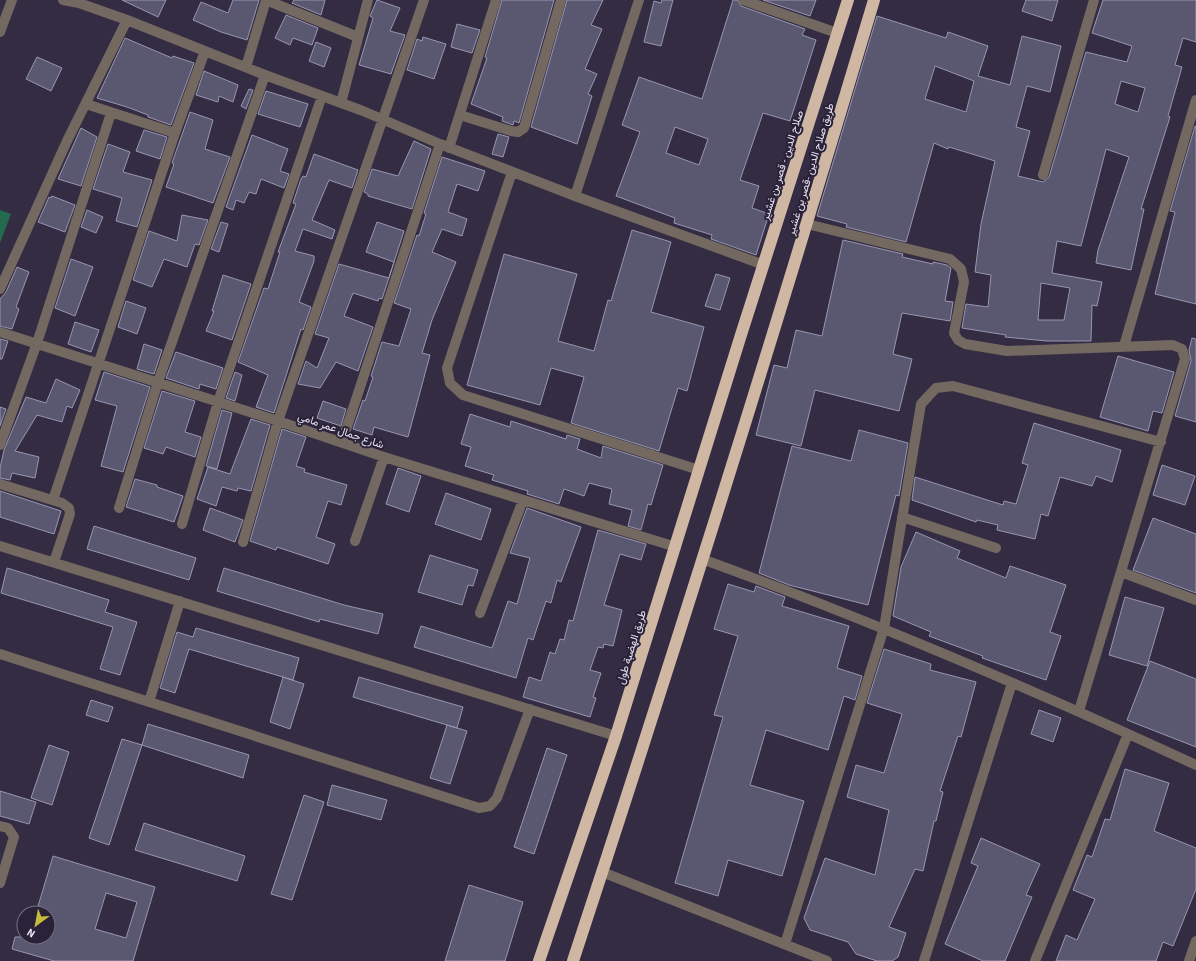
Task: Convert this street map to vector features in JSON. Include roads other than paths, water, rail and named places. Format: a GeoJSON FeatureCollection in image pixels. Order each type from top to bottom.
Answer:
{"type":"FeatureCollection","features":[{"type":"Feature","properties":{"kind":"highway","name":"صلاح الدين - قصر بن غشير"},"geometry":{"type":"LineString","coordinates":[[740,338],[848,0]]}},
{"type":"Feature","properties":{"kind":"highway","name":"طريق صلاح الدين -قصر بن غشير"},"geometry":{"type":"LineString","coordinates":[[702,559],[807,224],[874,0]]}},
{"type":"Feature","properties":{"kind":"highway","name":"طريق الهضبة طول"},"geometry":{"type":"LineString","coordinates":[[539,961],[616,736],[740,338]]}},
{"type":"Feature","properties":{"kind":"highway"},"geometry":{"type":"LineString","coordinates":[[573,961],[702,559]]}},
{"type":"Feature","properties":{"kind":"street"},"geometry":{"type":"LineString","coordinates":[[0,32],[12,0]]}},
{"type":"Feature","properties":{"kind":"street"},"geometry":{"type":"LineString","coordinates":[[63,0],[80,2],[264,75],[341,103],[512,172],[764,265]]}},
{"type":"Feature","properties":{"kind":"street"},"geometry":{"type":"LineString","coordinates":[[246,67],[266,0],[358,37]]}},
{"type":"Feature","properties":{"kind":"street"},"geometry":{"type":"LineString","coordinates":[[341,103],[368,0]]}},
{"type":"Feature","properties":{"kind":"street"},"geometry":{"type":"LineString","coordinates":[[243,542],[278,421],[424,0]]}},
{"type":"Feature","properties":{"kind":"street"},"geometry":{"type":"LineString","coordinates":[[342,442],[445,146],[460,115],[496,0]]}},
{"type":"Feature","properties":{"kind":"street"},"geometry":{"type":"LineString","coordinates":[[460,115],[511,131],[518,132],[524,128],[561,0]]}},
{"type":"Feature","properties":{"kind":"street"},"geometry":{"type":"LineString","coordinates":[[743,0],[837,33]]}},
{"type":"Feature","properties":{"kind":"street"},"geometry":{"type":"LineString","coordinates":[[1043,175],[1094,0]]}},
{"type":"Feature","properties":{"kind":"street"},"geometry":{"type":"LineString","coordinates":[[575,196],[637,1]]}},
{"type":"Feature","properties":{"kind":"street"},"geometry":{"type":"LineString","coordinates":[[0,290],[86,104],[127,20]]}},
{"type":"Feature","properties":{"kind":"street"},"geometry":{"type":"LineString","coordinates":[[53,500],[175,133],[204,51]]}},
{"type":"Feature","properties":{"kind":"street"},"geometry":{"type":"LineString","coordinates":[[119,508],[158,382],[264,75]]}},
{"type":"Feature","properties":{"kind":"street"},"geometry":{"type":"LineString","coordinates":[[182,524],[218,402],[322,96]]}},
{"type":"Feature","properties":{"kind":"street"},"geometry":{"type":"LineString","coordinates":[[1124,346],[1196,100]]}},
{"type":"Feature","properties":{"kind":"street"},"geometry":{"type":"LineString","coordinates":[[86,104],[175,133]]}},
{"type":"Feature","properties":{"kind":"street"},"geometry":{"type":"LineString","coordinates":[[0,445],[37,343],[111,112]]}},
{"type":"Feature","properties":{"kind":"street"},"geometry":{"type":"LineString","coordinates":[[512,172],[447,368],[450,384],[463,395],[699,470]]}},
{"type":"Feature","properties":{"kind":"street"},"geometry":{"type":"LineString","coordinates":[[807,224],[950,259],[961,269],[964,282],[954,333],[958,340],[965,344],[1007,351],[1173,345],[1182,349],[1186,359],[1079,711]]}},
{"type":"Feature","properties":{"kind":"street","name":"شارع جمال عمر مامي"},"geometry":{"type":"LineString","coordinates":[[0,332],[278,421],[384,457],[676,547]]}},
{"type":"Feature","properties":{"kind":"street"},"geometry":{"type":"LineString","coordinates":[[785,944],[884,628],[921,404],[936,388],[953,386],[1161,442]]}},
{"type":"Feature","properties":{"kind":"street"},"geometry":{"type":"LineString","coordinates":[[355,541],[384,457]]}},
{"type":"Feature","properties":{"kind":"street"},"geometry":{"type":"LineString","coordinates":[[0,484],[53,500],[69,508],[70,514],[54,562]]}},
{"type":"Feature","properties":{"kind":"street"},"geometry":{"type":"LineString","coordinates":[[480,613],[523,500]]}},
{"type":"Feature","properties":{"kind":"street"},"geometry":{"type":"LineString","coordinates":[[902,517],[996,548]]}},
{"type":"Feature","properties":{"kind":"street"},"geometry":{"type":"LineString","coordinates":[[0,546],[616,736]]}},
{"type":"Feature","properties":{"kind":"street"},"geometry":{"type":"LineString","coordinates":[[702,559],[884,628],[1079,711],[1196,765]]}},
{"type":"Feature","properties":{"kind":"street"},"geometry":{"type":"LineString","coordinates":[[1121,572],[1196,600]]}},
{"type":"Feature","properties":{"kind":"street"},"geometry":{"type":"LineString","coordinates":[[149,702],[180,601]]}},
{"type":"Feature","properties":{"kind":"street"},"geometry":{"type":"LineString","coordinates":[[0,654],[479,808],[490,806],[497,798],[530,709]]}},
{"type":"Feature","properties":{"kind":"street"},"geometry":{"type":"LineString","coordinates":[[924,961],[1012,682]]}},
{"type":"Feature","properties":{"kind":"street"},"geometry":{"type":"LineString","coordinates":[[1035,961],[1128,734]]}},
{"type":"Feature","properties":{"kind":"street"},"geometry":{"type":"LineString","coordinates":[[0,826],[8,828],[14,837],[0,883]]}},
{"type":"Feature","properties":{"kind":"street"},"geometry":{"type":"LineString","coordinates":[[602,872],[827,961]]}},
{"type":"Feature","properties":{"kind":"street"},"geometry":{"type":"LineString","coordinates":[[1188,961],[1196,941]]}}]}
